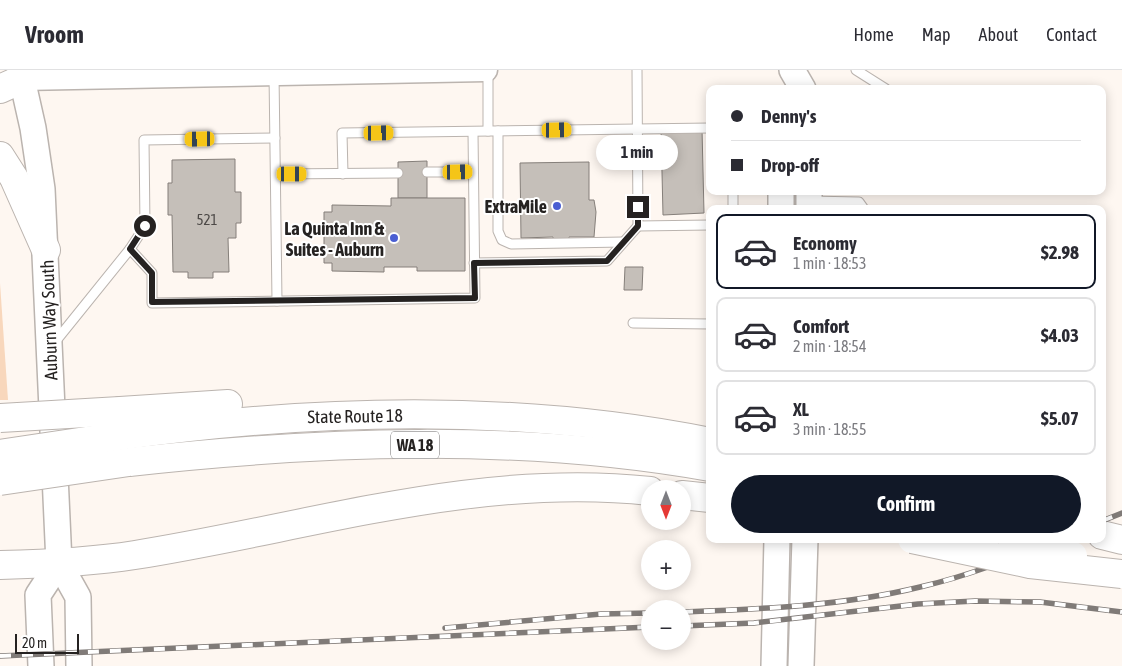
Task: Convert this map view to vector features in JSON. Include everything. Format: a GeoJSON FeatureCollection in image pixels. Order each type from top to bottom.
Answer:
{"type":"FeatureCollection","features":[{"type":"Feature","properties":{"kind":"highway"},"geometry":{"type":"LineString","coordinates":[[0,156],[14,178],[46,250]]}},
{"type":"Feature","properties":{"kind":"highway","name":"State Route 18"},"geometry":{"type":"LineString","coordinates":[[0,454],[123,423],[228,423],[333,416],[438,416],[548,421],[610,427],[706,454]]}},
{"type":"Feature","properties":{"kind":"highway"},"geometry":{"type":"LineString","coordinates":[[0,418],[123,423]]}},
{"type":"Feature","properties":{"kind":"highway","name":"State Route 18"},"geometry":{"type":"LineString","coordinates":[[0,481],[129,462],[256,450],[422,445],[706,454]]}},
{"type":"Feature","properties":{"kind":"highway"},"geometry":{"type":"LineString","coordinates":[[0,565],[59,563],[136,555],[372,509],[455,496],[574,486],[641,490]]}},
{"type":"Feature","properties":{"kind":"highway"},"geometry":{"type":"LineString","coordinates":[[1106,536],[1122,540]]}},
{"type":"Feature","properties":{"kind":"highway"},"geometry":{"type":"LineString","coordinates":[[931,543],[1030,564],[1122,573]]}},
{"type":"Feature","properties":{"kind":"highway"},"geometry":{"type":"LineString","coordinates":[[1025,543],[1122,573]]}},
{"type":"Feature","properties":{"kind":"main road"},"geometry":{"type":"LineString","coordinates":[[784,85],[787,70]]}},
{"type":"Feature","properties":{"kind":"main road"},"geometry":{"type":"LineString","coordinates":[[792,70],[801,85]]}},
{"type":"Feature","properties":{"kind":"main road","name":"Auburn Way South"},"geometry":{"type":"LineString","coordinates":[[11,77],[33,128],[42,189],[59,563],[78,597],[79,666]]}},
{"type":"Feature","properties":{"kind":"main road"},"geometry":{"type":"LineString","coordinates":[[774,666],[777,543]]}},
{"type":"Feature","properties":{"kind":"main road"},"geometry":{"type":"LineString","coordinates":[[801,666],[805,543]]}},
{"type":"Feature","properties":{"kind":"main road"},"geometry":{"type":"LineString","coordinates":[[41,666],[38,595],[59,563]]}},
{"type":"Feature","properties":{"kind":"street"},"geometry":{"type":"LineString","coordinates":[[11,77],[487,70]]}},
{"type":"Feature","properties":{"kind":"lane"},"geometry":{"type":"LineString","coordinates":[[487,70],[493,131],[498,231],[502,240],[511,244],[623,242]]}},
{"type":"Feature","properties":{"kind":"lane"},"geometry":{"type":"LineString","coordinates":[[474,263],[607,261],[638,226],[637,70]]}},
{"type":"Feature","properties":{"kind":"lane"},"geometry":{"type":"LineString","coordinates":[[856,70],[880,85]]}},
{"type":"Feature","properties":{"kind":"lane"},"geometry":{"type":"LineString","coordinates":[[274,72],[277,301]]}},
{"type":"Feature","properties":{"kind":"lane"},"geometry":{"type":"LineString","coordinates":[[343,174],[342,133],[706,128]]}},
{"type":"Feature","properties":{"kind":"lane"},"geometry":{"type":"LineString","coordinates":[[130,249],[152,273],[152,302],[475,298],[472,132]]}},
{"type":"Feature","properties":{"kind":"lane"},"geometry":{"type":"LineString","coordinates":[[50,348],[130,249],[145,226],[144,140],[275,138]]}},
{"type":"Feature","properties":{"kind":"lane"},"geometry":{"type":"LineString","coordinates":[[427,172],[473,172]]}},
{"type":"Feature","properties":{"kind":"lane"},"geometry":{"type":"LineString","coordinates":[[276,174],[398,173]]}},
{"type":"Feature","properties":{"kind":"lane"},"geometry":{"type":"LineString","coordinates":[[809,200],[860,202],[862,205]]}},
{"type":"Feature","properties":{"kind":"lane"},"geometry":{"type":"LineString","coordinates":[[638,226],[706,225]]}},
{"type":"Feature","properties":{"kind":"lane"},"geometry":{"type":"LineString","coordinates":[[633,322],[706,324]]}},
{"type":"Feature","properties":{"kind":"shaded area"},"geometry":{"type":"Polygon","coordinates":[[[0,283],[8,400],[0,400],[0,283]]]}},
{"type":"Feature","properties":{"kind":"building"},"geometry":{"type":"Polygon","coordinates":[[[702,129],[704,213],[663,215],[661,130],[702,129]]]}},
{"type":"Feature","properties":{"kind":"building"},"geometry":{"type":"Polygon","coordinates":[[[235,159],[235,192],[241,192],[241,223],[236,223],[236,238],[228,238],[229,272],[213,272],[213,278],[188,278],[188,272],[173,272],[172,215],[168,215],[168,183],[172,183],[172,160],[235,159]]]}},
{"type":"Feature","properties":{"kind":"building"},"geometry":{"type":"Polygon","coordinates":[[[427,161],[427,198],[398,198],[398,162],[427,161]]]}},
{"type":"Feature","properties":{"kind":"building","name":"ExtraMile"},"geometry":{"type":"Polygon","coordinates":[[[589,162],[589,200],[594,200],[596,212],[594,237],[569,237],[569,242],[553,242],[553,237],[521,238],[520,163],[589,162]]]}},
{"type":"Feature","properties":{"kind":"building","name":"La Quinta Inn & Suites - Auburn"},"geometry":{"type":"Polygon","coordinates":[[[391,198],[465,198],[465,271],[417,271],[417,267],[384,267],[384,272],[332,271],[332,263],[324,263],[324,212],[332,212],[332,205],[391,206],[391,198]]]}},
{"type":"Feature","properties":{"kind":"building"},"geometry":{"type":"Polygon","coordinates":[[[625,267],[643,267],[642,290],[624,290],[625,267]]]}},
{"type":"Feature","properties":{"kind":"railway"},"geometry":{"type":"LineString","coordinates":[[1106,519],[1122,513]]}},
{"type":"Feature","properties":{"kind":"railway"},"geometry":{"type":"LineString","coordinates":[[691,612],[802,606],[891,593],[938,583],[1008,560],[1050,543]]}},
{"type":"Feature","properties":{"kind":"railway"},"geometry":{"type":"LineString","coordinates":[[691,626],[754,623],[918,604],[975,601],[1040,602],[1122,612]]}},
{"type":"Feature","properties":{"kind":"railway"},"geometry":{"type":"LineString","coordinates":[[445,628],[601,614],[641,613]]}},
{"type":"Feature","properties":{"kind":"railway"},"geometry":{"type":"LineString","coordinates":[[0,656],[641,627]]}},
{"type":"Feature","properties":{"kind":"place","name":"ExtraMile"},"geometry":{"type":"Point","coordinates":[557,206]}},
{"type":"Feature","properties":{"kind":"place","name":"La Quinta Inn & Suites - Auburn"},"geometry":{"type":"Point","coordinates":[394,238]}},
{"type":"Feature","properties":{"kind":"route"},"geometry":{"type":"LineString","coordinates":[[145,226],[130,249],[152,273],[152,302],[475,298],[474,263],[607,261],[638,226],[638,207]]}}]}
